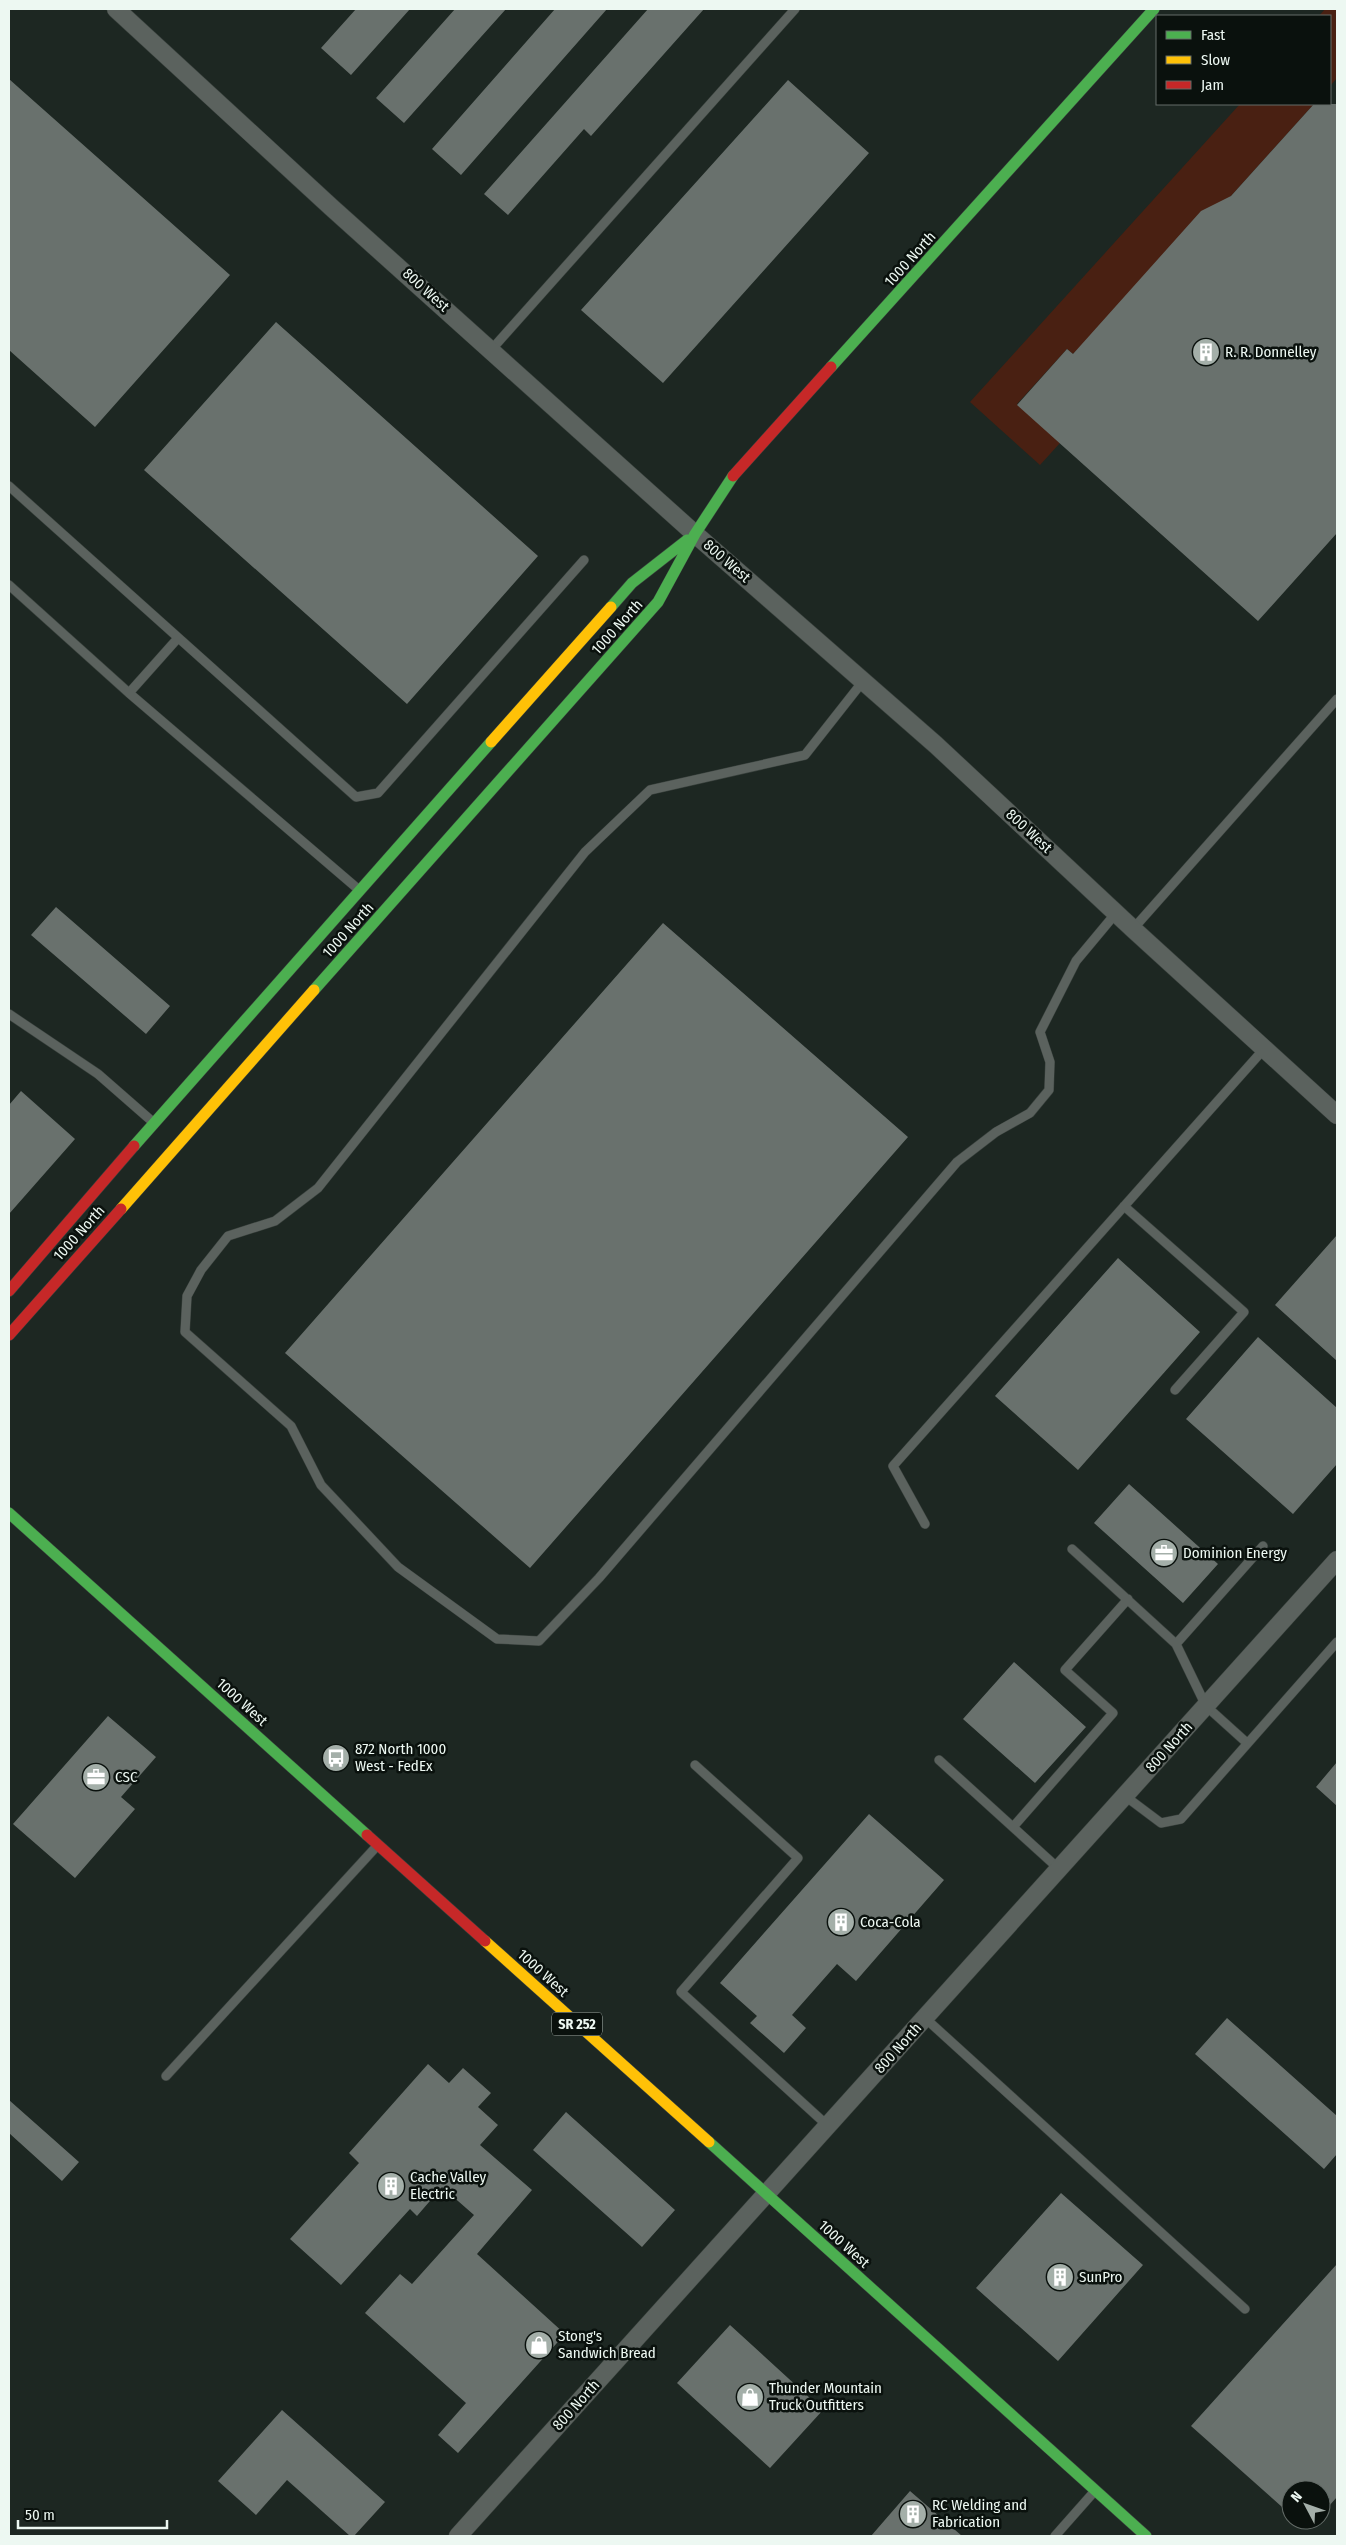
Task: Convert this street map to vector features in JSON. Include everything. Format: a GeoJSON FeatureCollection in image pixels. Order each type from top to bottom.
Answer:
{"type":"FeatureCollection","features":[{"type":"Feature","properties":{"kind":"street","name":"800 West"},"geometry":{"type":"LineString","coordinates":[[116,9],[331,207],[492,349],[695,534],[864,680],[1133,929],[1337,1114]]}},
{"type":"Feature","properties":{"kind":"street","name":"1000 North"},"geometry":{"type":"LineString","coordinates":[[9,1335],[658,602],[695,534],[730,480],[1154,9]]}},
{"type":"Feature","properties":{"kind":"street","name":"1000 North"},"geometry":{"type":"LineString","coordinates":[[9,1291],[154,1123],[632,583],[695,534]]}},
{"type":"Feature","properties":{"kind":"street","name":"1000 West"},"geometry":{"type":"LineString","coordinates":[[9,1513],[1146,2536]]}},
{"type":"Feature","properties":{"kind":"street","name":"800 North"},"geometry":{"type":"LineString","coordinates":[[458,2536],[1337,1560]]}},
{"type":"Feature","properties":{"kind":"lane"},"geometry":{"type":"LineString","coordinates":[[492,349],[795,9]]}},
{"type":"Feature","properties":{"kind":"lane"},"geometry":{"type":"LineString","coordinates":[[9,486],[356,797],[378,793],[584,560]]}},
{"type":"Feature","properties":{"kind":"lane"},"geometry":{"type":"LineString","coordinates":[[9,586],[129,693],[360,891]]}},
{"type":"Feature","properties":{"kind":"lane"},"geometry":{"type":"LineString","coordinates":[[129,693],[178,638]]}},
{"type":"Feature","properties":{"kind":"lane"},"geometry":{"type":"LineString","coordinates":[[864,680],[805,755],[650,790],[585,852],[318,1188],[275,1221],[228,1236],[201,1270],[187,1296],[185,1332],[291,1426],[321,1485],[398,1568],[497,1639],[539,1641],[599,1578],[957,1162],[996,1132],[1030,1113],[1049,1090],[1050,1062],[1040,1032],[1076,961],[1116,913]]}},
{"type":"Feature","properties":{"kind":"lane"},"geometry":{"type":"LineString","coordinates":[[1133,929],[1337,699]]}},
{"type":"Feature","properties":{"kind":"lane"},"geometry":{"type":"LineString","coordinates":[[9,1014],[98,1074],[154,1123]]}},
{"type":"Feature","properties":{"kind":"lane"},"geometry":{"type":"LineString","coordinates":[[925,1524],[893,1466],[1264,1049]]}},
{"type":"Feature","properties":{"kind":"lane"},"geometry":{"type":"LineString","coordinates":[[1124,1206],[1244,1312],[1175,1390]]}},
{"type":"Feature","properties":{"kind":"lane"},"geometry":{"type":"LineString","coordinates":[[1176,1644],[1263,1546]]}},
{"type":"Feature","properties":{"kind":"lane"},"geometry":{"type":"LineString","coordinates":[[1072,1549],[1176,1644],[1206,1706],[1247,1743]]}},
{"type":"Feature","properties":{"kind":"lane"},"geometry":{"type":"LineString","coordinates":[[1012,1827],[1114,1713],[1065,1670],[1128,1599]]}},
{"type":"Feature","properties":{"kind":"lane"},"geometry":{"type":"LineString","coordinates":[[1125,1796],[1161,1824],[1181,1819],[1337,1642]]}},
{"type":"Feature","properties":{"kind":"lane"},"geometry":{"type":"LineString","coordinates":[[939,1760],[1059,1869]]}},
{"type":"Feature","properties":{"kind":"lane"},"geometry":{"type":"LineString","coordinates":[[695,1765],[798,1858],[681,1992],[828,2126]]}},
{"type":"Feature","properties":{"kind":"lane"},"geometry":{"type":"LineString","coordinates":[[166,2076],[378,1845]]}},
{"type":"Feature","properties":{"kind":"lane"},"geometry":{"type":"LineString","coordinates":[[925,2018],[1245,2309]]}},
{"type":"Feature","properties":{"kind":"lane"},"geometry":{"type":"LineString","coordinates":[[1055,2536],[1095,2491]]}},
{"type":"Feature","properties":{"kind":"shaded area"},"geometry":{"type":"Polygon","coordinates":[[[1325,9],[1337,9],[1337,78],[1331,85],[1331,15],[1320,15],[1325,9]]]}},
{"type":"Feature","properties":{"kind":"shaded area"},"geometry":{"type":"Polygon","coordinates":[[[1239,105],[1313,105],[1231,196],[1073,354],[1067,349],[1017,404],[1060,443],[1040,465],[970,402],[1239,105]]]}},
{"type":"Feature","properties":{"kind":"building"},"geometry":{"type":"Polygon","coordinates":[[[356,9],[410,9],[351,75],[321,48],[356,9]]]}},
{"type":"Feature","properties":{"kind":"building"},"geometry":{"type":"Polygon","coordinates":[[[455,9],[506,9],[404,123],[376,98],[455,9]]]}},
{"type":"Feature","properties":{"kind":"building"},"geometry":{"type":"Polygon","coordinates":[[[555,9],[607,9],[461,175],[432,149],[555,9]]]}},
{"type":"Feature","properties":{"kind":"building"},"geometry":{"type":"Polygon","coordinates":[[[648,9],[704,9],[591,136],[584,129],[508,215],[484,194],[648,9]]]}},
{"type":"Feature","properties":{"kind":"building"},"geometry":{"type":"Polygon","coordinates":[[[9,79],[230,275],[95,427],[9,350],[9,79]]]}},
{"type":"Feature","properties":{"kind":"building"},"geometry":{"type":"Polygon","coordinates":[[[788,80],[869,153],[663,383],[581,310],[788,80]]]}},
{"type":"Feature","properties":{"kind":"building","name":"R. R. Donnelley"},"geometry":{"type":"Polygon","coordinates":[[[1337,104],[1337,533],[1258,621],[1017,405],[1067,349],[1073,354],[1201,211],[1231,196],[1313,105],[1337,104]]]}},
{"type":"Feature","properties":{"kind":"building"},"geometry":{"type":"Polygon","coordinates":[[[276,322],[538,556],[407,704],[144,470],[276,322]]]}},
{"type":"Feature","properties":{"kind":"building"},"geometry":{"type":"Polygon","coordinates":[[[56,907],[170,1006],[146,1034],[31,935],[56,907]]]}},
{"type":"Feature","properties":{"kind":"building"},"geometry":{"type":"Polygon","coordinates":[[[663,923],[908,1137],[530,1568],[285,1353],[663,923]]]}},
{"type":"Feature","properties":{"kind":"building"},"geometry":{"type":"Polygon","coordinates":[[[21,1091],[75,1139],[9,1214],[9,1105],[21,1091]]]}},
{"type":"Feature","properties":{"kind":"building"},"geometry":{"type":"Polygon","coordinates":[[[1337,1235],[1337,1361],[1275,1305],[1337,1235]]]}},
{"type":"Feature","properties":{"kind":"building"},"geometry":{"type":"Polygon","coordinates":[[[1118,1258],[1200,1332],[1078,1470],[995,1396],[1118,1258]]]}},
{"type":"Feature","properties":{"kind":"building"},"geometry":{"type":"Polygon","coordinates":[[[1258,1337],[1337,1408],[1337,1464],[1293,1514],[1186,1419],[1258,1337]]]}},
{"type":"Feature","properties":{"kind":"building"},"geometry":{"type":"Polygon","coordinates":[[[1129,1484],[1218,1564],[1183,1603],[1094,1523],[1129,1484]]]}},
{"type":"Feature","properties":{"kind":"building"},"geometry":{"type":"Polygon","coordinates":[[[1014,1662],[1086,1727],[1035,1783],[963,1719],[1014,1662]]]}},
{"type":"Feature","properties":{"kind":"building","name":"CSC"},"geometry":{"type":"Polygon","coordinates":[[[108,1716],[156,1757],[121,1797],[135,1809],[75,1878],[13,1824],[108,1716]]]}},
{"type":"Feature","properties":{"kind":"building"},"geometry":{"type":"Polygon","coordinates":[[[1337,1762],[1337,1806],[1316,1787],[1337,1762]]]}},
{"type":"Feature","properties":{"kind":"building","name":"Coca-Cola"},"geometry":{"type":"Polygon","coordinates":[[[869,1814],[944,1880],[856,1981],[837,1964],[792,2015],[806,2028],[784,2053],[750,2023],[757,2016],[720,1983],[869,1814]]]}},
{"type":"Feature","properties":{"kind":"building"},"geometry":{"type":"Polygon","coordinates":[[[1227,2018],[1337,2116],[1337,2154],[1324,2169],[1195,2054],[1227,2018]]]}},
{"type":"Feature","properties":{"kind":"building"},"geometry":{"type":"Polygon","coordinates":[[[428,2064],[449,2083],[463,2068],[491,2093],[478,2107],[498,2125],[480,2145],[532,2190],[477,2254],[565,2334],[458,2453],[438,2435],[466,2403],[365,2313],[400,2274],[412,2284],[474,2215],[442,2187],[417,2216],[410,2209],[341,2285],[290,2239],[359,2163],[349,2153],[428,2064]]]}},
{"type":"Feature","properties":{"kind":"building"},"geometry":{"type":"Polygon","coordinates":[[[9,2100],[79,2162],[62,2181],[9,2133],[9,2100]]]}},
{"type":"Feature","properties":{"kind":"building"},"geometry":{"type":"Polygon","coordinates":[[[566,2112],[675,2210],[642,2247],[533,2150],[566,2112]]]}},
{"type":"Feature","properties":{"kind":"building","name":"SunPro"},"geometry":{"type":"Polygon","coordinates":[[[1061,2193],[1143,2265],[1058,2361],[976,2288],[1061,2193]]]}},
{"type":"Feature","properties":{"kind":"building"},"geometry":{"type":"Polygon","coordinates":[[[1337,2264],[1337,2497],[1331,2504],[1331,2480],[1281,2480],[1281,2506],[1191,2426],[1337,2264]]]}},
{"type":"Feature","properties":{"kind":"building"},"geometry":{"type":"Polygon","coordinates":[[[730,2325],[823,2410],[770,2468],[677,2383],[730,2325]]]}},
{"type":"Feature","properties":{"kind":"building"},"geometry":{"type":"Polygon","coordinates":[[[282,2410],[385,2502],[354,2536],[350,2536],[287,2480],[256,2515],[218,2481],[282,2410]]]}},
{"type":"Feature","properties":{"kind":"building","name":"RC Welding and Fabrication"},"geometry":{"type":"Polygon","coordinates":[[[910,2491],[962,2536],[871,2536],[910,2491]]]}},
{"type":"Feature","properties":{"kind":"traffic: fast"},"geometry":{"type":"LineString","coordinates":[[831,367],[1154,9]]}},
{"type":"Feature","properties":{"kind":"traffic: fast"},"geometry":{"type":"LineString","coordinates":[[314,990],[658,602],[695,534],[733,476]]}},
{"type":"Feature","properties":{"kind":"traffic: fast"},"geometry":{"type":"LineString","coordinates":[[611,607],[632,583],[687,540]]}},
{"type":"Feature","properties":{"kind":"traffic: fast"},"geometry":{"type":"LineString","coordinates":[[134,1146],[491,742]]}},
{"type":"Feature","properties":{"kind":"traffic: fast"},"geometry":{"type":"LineString","coordinates":[[9,1513],[367,1835]]}},
{"type":"Feature","properties":{"kind":"traffic: fast"},"geometry":{"type":"LineString","coordinates":[[709,2142],[1146,2536]]}},
{"type":"Feature","properties":{"kind":"traffic: slow"},"geometry":{"type":"LineString","coordinates":[[491,742],[611,607]]}},
{"type":"Feature","properties":{"kind":"traffic: slow"},"geometry":{"type":"LineString","coordinates":[[121,1209],[314,990]]}},
{"type":"Feature","properties":{"kind":"traffic: slow"},"geometry":{"type":"LineString","coordinates":[[485,1941],[709,2142]]}},
{"type":"Feature","properties":{"kind":"traffic: jam"},"geometry":{"type":"LineString","coordinates":[[733,476],[831,367]]}},
{"type":"Feature","properties":{"kind":"traffic: jam"},"geometry":{"type":"LineString","coordinates":[[9,1291],[134,1146]]}},
{"type":"Feature","properties":{"kind":"traffic: jam"},"geometry":{"type":"LineString","coordinates":[[9,1335],[121,1209]]}},
{"type":"Feature","properties":{"kind":"traffic: jam"},"geometry":{"type":"LineString","coordinates":[[367,1835],[485,1941]]}},
{"type":"Feature","properties":{"kind":"place","name":"R. R. Donnelley"},"geometry":{"type":"Point","coordinates":[1206,352]}},
{"type":"Feature","properties":{"kind":"place","name":"Dominion Energy"},"geometry":{"type":"Point","coordinates":[1164,1553]}},
{"type":"Feature","properties":{"kind":"place","name":"872 North 1000 West - FedEx"},"geometry":{"type":"Point","coordinates":[336,1758]}},
{"type":"Feature","properties":{"kind":"place","name":"CSC"},"geometry":{"type":"Point","coordinates":[96,1777]}},
{"type":"Feature","properties":{"kind":"place","name":"Coca-Cola"},"geometry":{"type":"Point","coordinates":[841,1922]}},
{"type":"Feature","properties":{"kind":"place","name":"Cache Valley Electric"},"geometry":{"type":"Point","coordinates":[391,2186]}},
{"type":"Feature","properties":{"kind":"place","name":"SunPro"},"geometry":{"type":"Point","coordinates":[1060,2277]}},
{"type":"Feature","properties":{"kind":"place","name":"Stong's Sandwich Bread"},"geometry":{"type":"Point","coordinates":[539,2345]}},
{"type":"Feature","properties":{"kind":"place","name":"Thunder Mountain Truck Outfitters"},"geometry":{"type":"Point","coordinates":[750,2397]}},
{"type":"Feature","properties":{"kind":"place","name":"RC Welding and Fabrication"},"geometry":{"type":"Point","coordinates":[913,2514]}}]}
